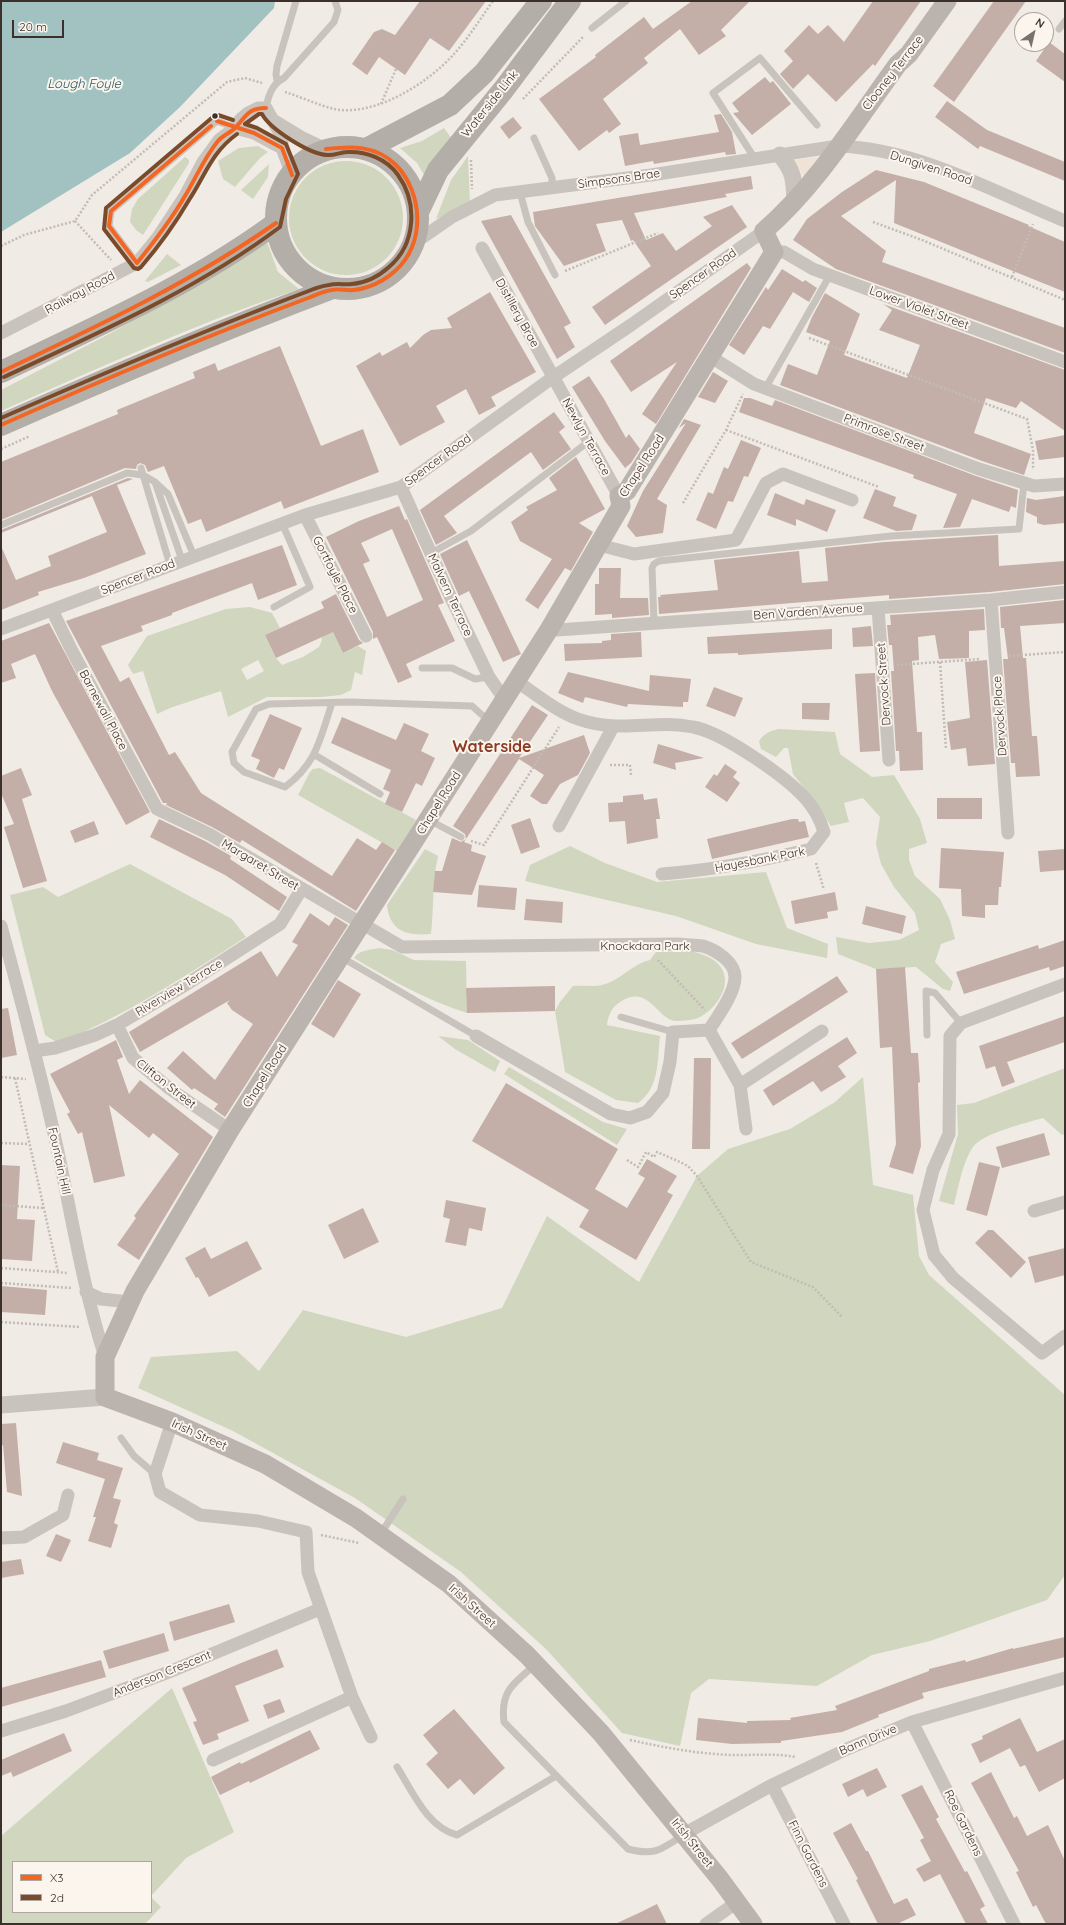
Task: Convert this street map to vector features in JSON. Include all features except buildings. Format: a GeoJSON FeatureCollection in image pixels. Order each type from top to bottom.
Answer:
{"type":"FeatureCollection","features":[{"type":"Feature","properties":{"kind":"highway","name":"Waterside Link"},"geometry":{"type":"LineString","coordinates":[[368,148],[450,105],[484,73],[541,1]]}},
{"type":"Feature","properties":{"kind":"highway","name":"Waterside Link"},"geometry":{"type":"LineString","coordinates":[[418,212],[438,170],[504,89],[570,1]]}},
{"type":"Feature","properties":{"kind":"highway"},"geometry":{"type":"LineString","coordinates":[[345,146],[368,148],[386,156],[402,171],[414,190],[418,212],[417,233],[410,252],[398,268],[378,283],[355,290],[330,289],[309,280],[294,267],[283,251],[276,222],[278,202],[283,186],[306,159],[326,149],[345,146]]}},
{"type":"Feature","properties":{"kind":"highway"},"geometry":{"type":"LineString","coordinates":[[1,372],[132,310],[201,272],[276,222]]}},
{"type":"Feature","properties":{"kind":"highway"},"geometry":{"type":"LineString","coordinates":[[1,426],[165,354],[245,321],[330,289]]}},
{"type":"Feature","properties":{"kind":"main road","name":"Clooney Terrace"},"geometry":{"type":"LineString","coordinates":[[764,231],[795,201],[947,1]]}},
{"type":"Feature","properties":{"kind":"main road"},"geometry":{"type":"LineString","coordinates":[[764,231],[774,252]]}},
{"type":"Feature","properties":{"kind":"main road","name":"Chapel Road"},"geometry":{"type":"LineString","coordinates":[[105,1357],[130,1302],[230,1130],[550,628],[621,506],[619,496],[627,491],[711,357],[774,252]]}},
{"type":"Feature","properties":{"kind":"main road","name":"Fountain Hill"},"geometry":{"type":"LineString","coordinates":[[105,1357],[105,1397]]}},
{"type":"Feature","properties":{"kind":"main road","name":"Irish Street"},"geometry":{"type":"LineString","coordinates":[[105,1397],[172,1422],[265,1464],[356,1518],[449,1584],[536,1664],[601,1733],[684,1834],[753,1924]]}},
{"type":"Feature","properties":{"kind":"street","name":"Railway Road"},"geometry":{"type":"LineString","coordinates":[[1,333],[137,263],[162,231],[185,196],[203,162],[219,140],[235,128],[248,112],[258,108],[266,108]]}},
{"type":"Feature","properties":{"kind":"street"},"geometry":{"type":"LineString","coordinates":[[266,108],[274,120],[282,137],[282,148],[292,175]]}},
{"type":"Feature","properties":{"kind":"street"},"geometry":{"type":"LineString","coordinates":[[274,120],[301,137],[326,149]]}},
{"type":"Feature","properties":{"kind":"street"},"geometry":{"type":"LineString","coordinates":[[235,128],[254,133],[282,148]]}},
{"type":"Feature","properties":{"kind":"street","name":"Simpsons Brae"},"geometry":{"type":"LineString","coordinates":[[413,244],[452,216],[495,195],[838,146]]}},
{"type":"Feature","properties":{"kind":"street","name":"Dungiven Road"},"geometry":{"type":"LineString","coordinates":[[838,146],[864,147],[952,172],[1065,221]]}},
{"type":"Feature","properties":{"kind":"street"},"geometry":{"type":"LineString","coordinates":[[780,155],[787,163],[794,176],[795,201]]}},
{"type":"Feature","properties":{"kind":"street","name":"Spencer Road"},"geometry":{"type":"LineString","coordinates":[[1,629],[305,514],[401,487],[552,378],[631,325],[764,231]]}},
{"type":"Feature","properties":{"kind":"street","name":"Distillery Brae"},"geometry":{"type":"LineString","coordinates":[[482,248],[552,378]]}},
{"type":"Feature","properties":{"kind":"street","name":"Lower Violet Street"},"geometry":{"type":"LineString","coordinates":[[774,252],[784,252],[813,269],[830,276],[1065,362]]}},
{"type":"Feature","properties":{"kind":"street","name":"Primrose Street"},"geometry":{"type":"LineString","coordinates":[[711,357],[749,381],[765,388],[972,466],[1029,485],[1065,484]]}},
{"type":"Feature","properties":{"kind":"street","name":"Newlyn Terrace"},"geometry":{"type":"LineString","coordinates":[[552,378],[619,496]]}},
{"type":"Feature","properties":{"kind":"street"},"geometry":{"type":"LineString","coordinates":[[599,544],[634,554],[736,540],[766,483],[783,474],[852,500]]}},
{"type":"Feature","properties":{"kind":"street","name":"Malvern Terrace"},"geometry":{"type":"LineString","coordinates":[[401,487],[489,677],[505,700]]}},
{"type":"Feature","properties":{"kind":"street","name":"Gortfoyle Place"},"geometry":{"type":"LineString","coordinates":[[305,514],[366,636]]}},
{"type":"Feature","properties":{"kind":"street","name":"Ben Varden Avenue"},"geometry":{"type":"LineString","coordinates":[[550,628],[557,630],[878,608],[991,600],[1065,592]]}},
{"type":"Feature","properties":{"kind":"street","name":"Dervock Place"},"geometry":{"type":"LineString","coordinates":[[991,600],[1008,833]]}},
{"type":"Feature","properties":{"kind":"street","name":"Dervock Street"},"geometry":{"type":"LineString","coordinates":[[878,608],[889,760]]}},
{"type":"Feature","properties":{"kind":"street","name":"Barnewall Place"},"geometry":{"type":"LineString","coordinates":[[52,610],[72,651],[157,808]]}},
{"type":"Feature","properties":{"kind":"street","name":"Hayesbank Park"},"geometry":{"type":"LineString","coordinates":[[516,681],[562,712],[579,720],[614,727],[672,725],[693,727],[714,734],[778,775],[805,797],[820,818],[824,832],[811,849],[747,864],[701,871],[662,874]]}},
{"type":"Feature","properties":{"kind":"street"},"geometry":{"type":"LineString","coordinates":[[559,826],[614,727]]}},
{"type":"Feature","properties":{"kind":"street","name":"Margaret Street"},"geometry":{"type":"LineString","coordinates":[[157,808],[209,834],[362,925]]}},
{"type":"Feature","properties":{"kind":"street","name":"Riverview Terrace"},"geometry":{"type":"LineString","coordinates":[[34,1051],[55,1048],[95,1035],[117,1025],[182,988],[280,924],[301,890]]}},
{"type":"Feature","properties":{"kind":"street","name":"Knockdara Park"},"geometry":{"type":"LineString","coordinates":[[362,925],[402,947],[678,944],[704,946],[725,957],[732,967],[735,977],[728,1000],[712,1025]]}},
{"type":"Feature","properties":{"kind":"street","name":"Fountain Hill"},"geometry":{"type":"LineString","coordinates":[[1,926],[5,960],[34,1051],[82,1274],[95,1328],[105,1357]]}},
{"type":"Feature","properties":{"kind":"street"},"geometry":{"type":"LineString","coordinates":[[1065,984],[961,1023],[950,1036],[949,1134],[933,1170],[923,1210],[934,1255],[953,1278],[1042,1353],[1065,1336]]}},
{"type":"Feature","properties":{"kind":"street","name":"Clifton Street"},"geometry":{"type":"LineString","coordinates":[[117,1025],[132,1058],[170,1089],[230,1130]]}},
{"type":"Feature","properties":{"kind":"street"},"geometry":{"type":"LineString","coordinates":[[476,1036],[611,1114],[630,1118],[647,1112],[663,1093],[670,1062],[673,1032],[712,1025],[740,1085],[746,1129]]}},
{"type":"Feature","properties":{"kind":"street"},"geometry":{"type":"LineString","coordinates":[[740,1085],[822,1031]]}},
{"type":"Feature","properties":{"kind":"street"},"geometry":{"type":"LineString","coordinates":[[1034,1211],[1065,1202]]}},
{"type":"Feature","properties":{"kind":"street"},"geometry":{"type":"LineString","coordinates":[[86,1290],[101,1299],[130,1302]]}},
{"type":"Feature","properties":{"kind":"street"},"geometry":{"type":"LineString","coordinates":[[1,1405],[105,1397]]}},
{"type":"Feature","properties":{"kind":"street"},"geometry":{"type":"LineString","coordinates":[[172,1422],[155,1474],[160,1492],[200,1516],[258,1521],[306,1532],[308,1572],[352,1697],[371,1736]]}},
{"type":"Feature","properties":{"kind":"street"},"geometry":{"type":"LineString","coordinates":[[1,1538],[24,1536],[63,1515],[68,1495]]}},
{"type":"Feature","properties":{"kind":"street","name":"Anderson Crescent"},"geometry":{"type":"LineString","coordinates":[[1,1731],[66,1711],[162,1675],[320,1609]]}},
{"type":"Feature","properties":{"kind":"street","name":"Bann Drive"},"geometry":{"type":"LineString","coordinates":[[684,1834],[772,1785],[820,1762],[912,1722],[1065,1678]]}},
{"type":"Feature","properties":{"kind":"street"},"geometry":{"type":"LineString","coordinates":[[213,1760],[352,1697]]}},
{"type":"Feature","properties":{"kind":"street","name":"Roe Gardens"},"geometry":{"type":"LineString","coordinates":[[912,1722],[1014,1924]]}},
{"type":"Feature","properties":{"kind":"street","name":"Finn Gardens"},"geometry":{"type":"LineString","coordinates":[[772,1785],[844,1924]]}},
{"type":"Feature","properties":{"kind":"street"},"geometry":{"type":"LineString","coordinates":[[706,1924],[737,1902]]}},
{"type":"Feature","properties":{"kind":"lane"},"geometry":{"type":"LineString","coordinates":[[276,84],[277,66],[296,1]]}},
{"type":"Feature","properties":{"kind":"lane"},"geometry":{"type":"LineString","coordinates":[[266,108],[267,102],[276,84],[284,78],[334,22],[338,10],[335,1]]}},
{"type":"Feature","properties":{"kind":"lane"},"geometry":{"type":"LineString","coordinates":[[592,28],[626,1]]}},
{"type":"Feature","properties":{"kind":"lane"},"geometry":{"type":"LineString","coordinates":[[1059,28],[1065,21]]}},
{"type":"Feature","properties":{"kind":"lane"},"geometry":{"type":"LineString","coordinates":[[755,159],[713,93],[760,58],[817,125]]}},
{"type":"Feature","properties":{"kind":"lane"},"geometry":{"type":"LineString","coordinates":[[137,263],[109,226],[111,211],[217,121],[235,128]]}},
{"type":"Feature","properties":{"kind":"lane"},"geometry":{"type":"LineString","coordinates":[[534,138],[552,178],[552,188]]}},
{"type":"Feature","properties":{"kind":"lane"},"geometry":{"type":"LineString","coordinates":[[520,192],[528,222],[555,275]]}},
{"type":"Feature","properties":{"kind":"lane"},"geometry":{"type":"LineString","coordinates":[[765,388],[830,276]]}},
{"type":"Feature","properties":{"kind":"lane"},"geometry":{"type":"LineString","coordinates":[[431,553],[471,531],[588,442]]}},
{"type":"Feature","properties":{"kind":"lane"},"geometry":{"type":"LineString","coordinates":[[142,471],[182,560]]}},
{"type":"Feature","properties":{"kind":"lane"},"geometry":{"type":"LineString","coordinates":[[1,525],[127,473],[142,471],[168,494],[182,560]]}},
{"type":"Feature","properties":{"kind":"lane"},"geometry":{"type":"LineString","coordinates":[[155,482],[182,560]]}},
{"type":"Feature","properties":{"kind":"lane"},"geometry":{"type":"LineString","coordinates":[[654,623],[652,568],[654,564],[659,561],[892,536],[1019,529],[1029,485]]}},
{"type":"Feature","properties":{"kind":"lane"},"geometry":{"type":"LineString","coordinates":[[274,607],[310,587],[282,523]]}},
{"type":"Feature","properties":{"kind":"lane"},"geometry":{"type":"LineString","coordinates":[[422,668],[452,668],[475,680],[489,677]]}},
{"type":"Feature","properties":{"kind":"lane"},"geometry":{"type":"LineString","coordinates":[[332,703],[315,755],[298,777],[285,787],[244,772],[234,763],[232,752],[256,709],[269,704],[350,702],[472,706],[490,722]]}},
{"type":"Feature","properties":{"kind":"lane"},"geometry":{"type":"LineString","coordinates":[[315,755],[380,794]]}},
{"type":"Feature","properties":{"kind":"lane"},"geometry":{"type":"LineString","coordinates":[[428,820],[461,837]]}},
{"type":"Feature","properties":{"kind":"lane"},"geometry":{"type":"LineString","coordinates":[[340,957],[476,1036]]}},
{"type":"Feature","properties":{"kind":"lane"},"geometry":{"type":"LineString","coordinates":[[927,1035],[926,991],[935,993],[961,1023]]}},
{"type":"Feature","properties":{"kind":"lane"},"geometry":{"type":"LineString","coordinates":[[621,1017],[673,1032]]}},
{"type":"Feature","properties":{"kind":"lane"},"geometry":{"type":"LineString","coordinates":[[121,1438],[134,1456],[155,1474]]}},
{"type":"Feature","properties":{"kind":"lane"},"geometry":{"type":"LineString","coordinates":[[380,1535],[403,1499]]}},
{"type":"Feature","properties":{"kind":"lane"},"geometry":{"type":"LineString","coordinates":[[536,1664],[508,1690],[502,1707],[504,1722],[628,1849],[643,1854],[662,1850],[684,1834]]}},
{"type":"Feature","properties":{"kind":"lane"},"geometry":{"type":"LineString","coordinates":[[397,1767],[430,1820],[446,1832],[457,1834],[556,1776]]}},
{"type":"Feature","properties":{"kind":"path"},"geometry":{"type":"LineString","coordinates":[[276,84],[335,109],[360,109],[381,104],[426,80],[453,55],[493,1]]}},
{"type":"Feature","properties":{"kind":"path"},"geometry":{"type":"LineString","coordinates":[[518,104],[592,28]]}},
{"type":"Feature","properties":{"kind":"path"},"geometry":{"type":"LineString","coordinates":[[381,104],[396,69]]}},
{"type":"Feature","properties":{"kind":"path"},"geometry":{"type":"LineString","coordinates":[[1,246],[24,235],[75,221],[92,195],[227,82],[245,78],[264,84]]}},
{"type":"Feature","properties":{"kind":"path"},"geometry":{"type":"LineString","coordinates":[[470,152],[473,206]]}},
{"type":"Feature","properties":{"kind":"path"},"geometry":{"type":"LineString","coordinates":[[1012,278],[1038,210]]}},
{"type":"Feature","properties":{"kind":"path"},"geometry":{"type":"LineString","coordinates":[[75,221],[114,263]]}},
{"type":"Feature","properties":{"kind":"path"},"geometry":{"type":"LineString","coordinates":[[873,222],[922,240],[1065,300]]}},
{"type":"Feature","properties":{"kind":"path"},"geometry":{"type":"LineString","coordinates":[[555,275],[658,233]]}},
{"type":"Feature","properties":{"kind":"path"},"geometry":{"type":"LineString","coordinates":[[797,333],[1027,419],[1032,450],[1029,485]]}},
{"type":"Feature","properties":{"kind":"path"},"geometry":{"type":"LineString","coordinates":[[683,503],[726,430],[749,381]]}},
{"type":"Feature","properties":{"kind":"path"},"geometry":{"type":"LineString","coordinates":[[726,430],[879,487]]}},
{"type":"Feature","properties":{"kind":"path"},"geometry":{"type":"LineString","coordinates":[[883,666],[1065,652]]}},
{"type":"Feature","properties":{"kind":"path"},"geometry":{"type":"LineString","coordinates":[[940,662],[946,749]]}},
{"type":"Feature","properties":{"kind":"path"},"geometry":{"type":"LineString","coordinates":[[461,837],[484,845],[561,724],[562,712]]}},
{"type":"Feature","properties":{"kind":"path"},"geometry":{"type":"LineString","coordinates":[[594,764],[630,765],[631,774]]}},
{"type":"Feature","properties":{"kind":"path"},"geometry":{"type":"LineString","coordinates":[[811,849],[824,890]]}},
{"type":"Feature","properties":{"kind":"path"},"geometry":{"type":"LineString","coordinates":[[644,945],[712,1025]]}},
{"type":"Feature","properties":{"kind":"path"},"geometry":{"type":"LineString","coordinates":[[1,1077],[41,1079]]}},
{"type":"Feature","properties":{"kind":"path"},"geometry":{"type":"LineString","coordinates":[[14,1078],[58,1272]]}},
{"type":"Feature","properties":{"kind":"path"},"geometry":{"type":"LineString","coordinates":[[1,1142],[29,1144]]}},
{"type":"Feature","properties":{"kind":"path"},"geometry":{"type":"LineString","coordinates":[[627,1160],[638,1167],[646,1152],[654,1157],[657,1152],[688,1166],[714,1200],[751,1262],[813,1287],[842,1317]]}},
{"type":"Feature","properties":{"kind":"path"},"geometry":{"type":"LineString","coordinates":[[1,1205],[44,1208]]}},
{"type":"Feature","properties":{"kind":"path"},"geometry":{"type":"LineString","coordinates":[[1,1268],[82,1274]]}},
{"type":"Feature","properties":{"kind":"path"},"geometry":{"type":"LineString","coordinates":[[1,1283],[86,1290]]}},
{"type":"Feature","properties":{"kind":"path"},"geometry":{"type":"LineString","coordinates":[[1,1322],[95,1328]]}},
{"type":"Feature","properties":{"kind":"path"},"geometry":{"type":"LineString","coordinates":[[306,1532],[360,1543]]}},
{"type":"Feature","properties":{"kind":"path"},"geometry":{"type":"LineString","coordinates":[[601,1733],[659,1746],[716,1755],[783,1754],[820,1762]]}},
{"type":"Feature","properties":{"kind":"green space"},"geometry":{"type":"Polygon","coordinates":[[[444,128],[452,139],[426,178],[417,163],[400,148],[422,141],[444,128]]]}},
{"type":"Feature","properties":{"kind":"green space"},"geometry":{"type":"Polygon","coordinates":[[[258,146],[268,152],[260,158],[235,187],[223,179],[218,161],[239,148],[258,146]]]}},
{"type":"Feature","properties":{"kind":"green space"},"geometry":{"type":"Polygon","coordinates":[[[468,156],[470,205],[436,219],[451,180],[468,156]]]}},
{"type":"Feature","properties":{"kind":"green space"},"geometry":{"type":"Polygon","coordinates":[[[185,157],[189,160],[189,163],[143,235],[136,230],[130,222],[132,209],[138,199],[185,157]]]}},
{"type":"Feature","properties":{"kind":"green space"},"geometry":{"type":"Polygon","coordinates":[[[346,161],[357,162],[368,166],[386,178],[398,196],[402,207],[402,229],[398,240],[386,258],[368,270],[357,274],[346,275],[335,274],[324,270],[306,258],[294,240],[290,229],[289,218],[290,207],[294,196],[306,178],[324,166],[335,162],[346,161]]]}},
{"type":"Feature","properties":{"kind":"green space"},"geometry":{"type":"Polygon","coordinates":[[[269,164],[268,177],[253,199],[241,190],[269,164]]]}},
{"type":"Feature","properties":{"kind":"green space"},"geometry":{"type":"Polygon","coordinates":[[[267,242],[278,272],[299,289],[186,331],[111,362],[1,411],[1,390],[109,334],[244,258],[267,242]]]}},
{"type":"Feature","properties":{"kind":"green space"},"geometry":{"type":"Polygon","coordinates":[[[167,254],[181,265],[148,282],[145,281],[167,254]]]}},
{"type":"Feature","properties":{"kind":"green space"},"geometry":{"type":"Polygon","coordinates":[[[250,607],[272,613],[280,628],[265,635],[276,658],[282,665],[303,657],[319,647],[322,640],[320,629],[330,626],[343,653],[358,646],[366,651],[362,675],[355,672],[351,690],[341,695],[321,697],[267,697],[228,717],[221,691],[170,708],[157,714],[143,671],[133,674],[128,665],[147,636],[226,609],[250,607]],[[258,660],[241,669],[247,680],[264,671],[258,660]]]}},
{"type":"Feature","properties":{"kind":"green space"},"geometry":{"type":"Polygon","coordinates":[[[779,729],[835,732],[840,754],[872,777],[894,775],[920,819],[927,843],[909,849],[909,860],[915,876],[940,899],[950,920],[955,939],[941,944],[935,962],[953,982],[950,991],[943,989],[916,967],[876,969],[838,954],[836,937],[869,943],[899,940],[919,930],[915,913],[894,887],[881,864],[876,844],[880,817],[863,798],[844,803],[849,822],[831,826],[793,774],[788,748],[784,748],[776,757],[761,749],[759,741],[761,738],[768,733],[779,729]]]}},
{"type":"Feature","properties":{"kind":"green space"},"geometry":{"type":"Polygon","coordinates":[[[320,768],[416,820],[397,851],[298,795],[310,772],[313,769],[320,768]]]}},
{"type":"Feature","properties":{"kind":"green space"},"geometry":{"type":"Polygon","coordinates":[[[570,846],[605,863],[657,882],[766,872],[787,928],[828,944],[827,958],[756,944],[676,916],[525,881],[530,865],[570,846]]]}},
{"type":"Feature","properties":{"kind":"green space"},"geometry":{"type":"Polygon","coordinates":[[[425,849],[438,856],[435,876],[431,934],[407,933],[396,927],[389,914],[387,905],[425,849]]]}},
{"type":"Feature","properties":{"kind":"green space"},"geometry":{"type":"Polygon","coordinates":[[[130,864],[232,919],[246,937],[131,1008],[107,1021],[58,1043],[45,1035],[10,895],[43,887],[58,897],[130,864]]]}},
{"type":"Feature","properties":{"kind":"green space"},"geometry":{"type":"Polygon","coordinates":[[[379,948],[392,950],[414,960],[466,961],[467,1013],[423,996],[395,982],[354,958],[359,953],[379,948]]]}},
{"type":"Feature","properties":{"kind":"green space"},"geometry":{"type":"Polygon","coordinates":[[[691,951],[714,960],[724,973],[725,981],[721,996],[717,1003],[705,1014],[691,1020],[670,1020],[646,999],[630,997],[617,1004],[608,1018],[607,1025],[660,1036],[656,1073],[654,1081],[645,1097],[638,1103],[616,1100],[565,1072],[555,1011],[560,1002],[573,986],[599,986],[608,983],[637,965],[650,960],[656,952],[691,951]]]}},
{"type":"Feature","properties":{"kind":"green space"},"geometry":{"type":"Polygon","coordinates":[[[438,1036],[468,1040],[500,1061],[495,1072],[455,1049],[438,1036]]]}},
{"type":"Feature","properties":{"kind":"green space"},"geometry":{"type":"Polygon","coordinates":[[[509,1067],[603,1122],[627,1129],[617,1145],[504,1074],[509,1067]]]}},
{"type":"Feature","properties":{"kind":"green space"},"geometry":{"type":"Polygon","coordinates":[[[1065,1068],[1065,1134],[1062,1135],[1043,1118],[1005,1129],[986,1137],[978,1142],[969,1153],[961,1175],[954,1205],[939,1201],[958,1134],[957,1105],[974,1103],[1065,1068]]]}},
{"type":"Feature","properties":{"kind":"green space"},"geometry":{"type":"Polygon","coordinates":[[[863,1077],[873,1185],[913,1195],[919,1256],[929,1275],[1065,1395],[1065,1575],[1047,1600],[930,1641],[872,1655],[817,1686],[709,1679],[691,1693],[680,1746],[622,1733],[546,1649],[461,1572],[355,1498],[233,1431],[138,1388],[151,1357],[237,1351],[259,1371],[303,1310],[406,1337],[502,1308],[547,1216],[639,1282],[697,1176],[728,1149],[790,1129],[835,1102],[863,1077]]]}},
{"type":"Feature","properties":{"kind":"green space"},"geometry":{"type":"Polygon","coordinates":[[[172,1688],[234,1832],[186,1858],[152,1895],[152,1861],[12,1861],[12,1913],[152,1913],[152,1898],[161,1907],[145,1924],[1,1924],[1,1836],[172,1688]]]}},
{"type":"Feature","properties":{"kind":"shaded area"},"geometry":{"type":"Polygon","coordinates":[[[819,157],[805,178],[794,160],[819,157]]]}},
{"type":"Feature","properties":{"kind":"water","name":"Lough Foyle"},"geometry":{"type":"Polygon","coordinates":[[[1,1],[275,1],[274,8],[180,107],[130,153],[1,232],[1,1]]]}},
{"type":"Feature","properties":{"kind":"transit line","name":"X3"},"geometry":{"type":"LineString","coordinates":[[137,263],[174,214],[204,161],[218,141],[235,128],[251,111],[266,108]]}},
{"type":"Feature","properties":{"kind":"transit line","name":"2d"},"geometry":{"type":"LineString","coordinates":[[1,418],[153,353],[311,290],[332,284],[349,284],[367,281],[377,276],[398,258],[405,247],[409,235],[411,210],[409,198],[404,186],[393,169],[376,157],[354,152],[344,152],[332,155],[319,154],[291,140],[273,127],[262,114],[259,114],[245,124],[257,128],[286,144],[298,174],[286,199],[280,227],[248,250],[181,291],[110,327],[4,377]]}},
{"type":"Feature","properties":{"kind":"transit line","name":"2d"},"geometry":{"type":"LineString","coordinates":[[233,120],[218,115],[214,116],[106,208],[104,229],[134,268],[138,269],[141,267],[160,243],[184,209],[215,156],[228,141],[237,134]]}},
{"type":"Feature","properties":{"kind":"transit line","name":"X3"},"geometry":{"type":"LineString","coordinates":[[217,121],[254,133],[282,148],[292,175]]}},
{"type":"Feature","properties":{"kind":"transit line","name":"X3"},"geometry":{"type":"LineString","coordinates":[[137,263],[109,226],[111,211],[211,126]]}},
{"type":"Feature","properties":{"kind":"transit line","name":"X3"},"geometry":{"type":"LineString","coordinates":[[1,425],[153,359],[230,328],[326,291],[337,289],[353,290],[370,286],[381,281],[395,271],[405,260],[412,247],[416,233],[416,204],[412,190],[405,176],[388,158],[372,150],[354,147],[326,149]]}},
{"type":"Feature","properties":{"kind":"transit line","name":"X3"},"geometry":{"type":"LineString","coordinates":[[1,372],[107,321],[176,285],[243,245],[276,223]]}},
{"type":"Feature","properties":{"kind":"district","name":"Waterside"},"geometry":{"type":"Point","coordinates":[492,747]}}]}
